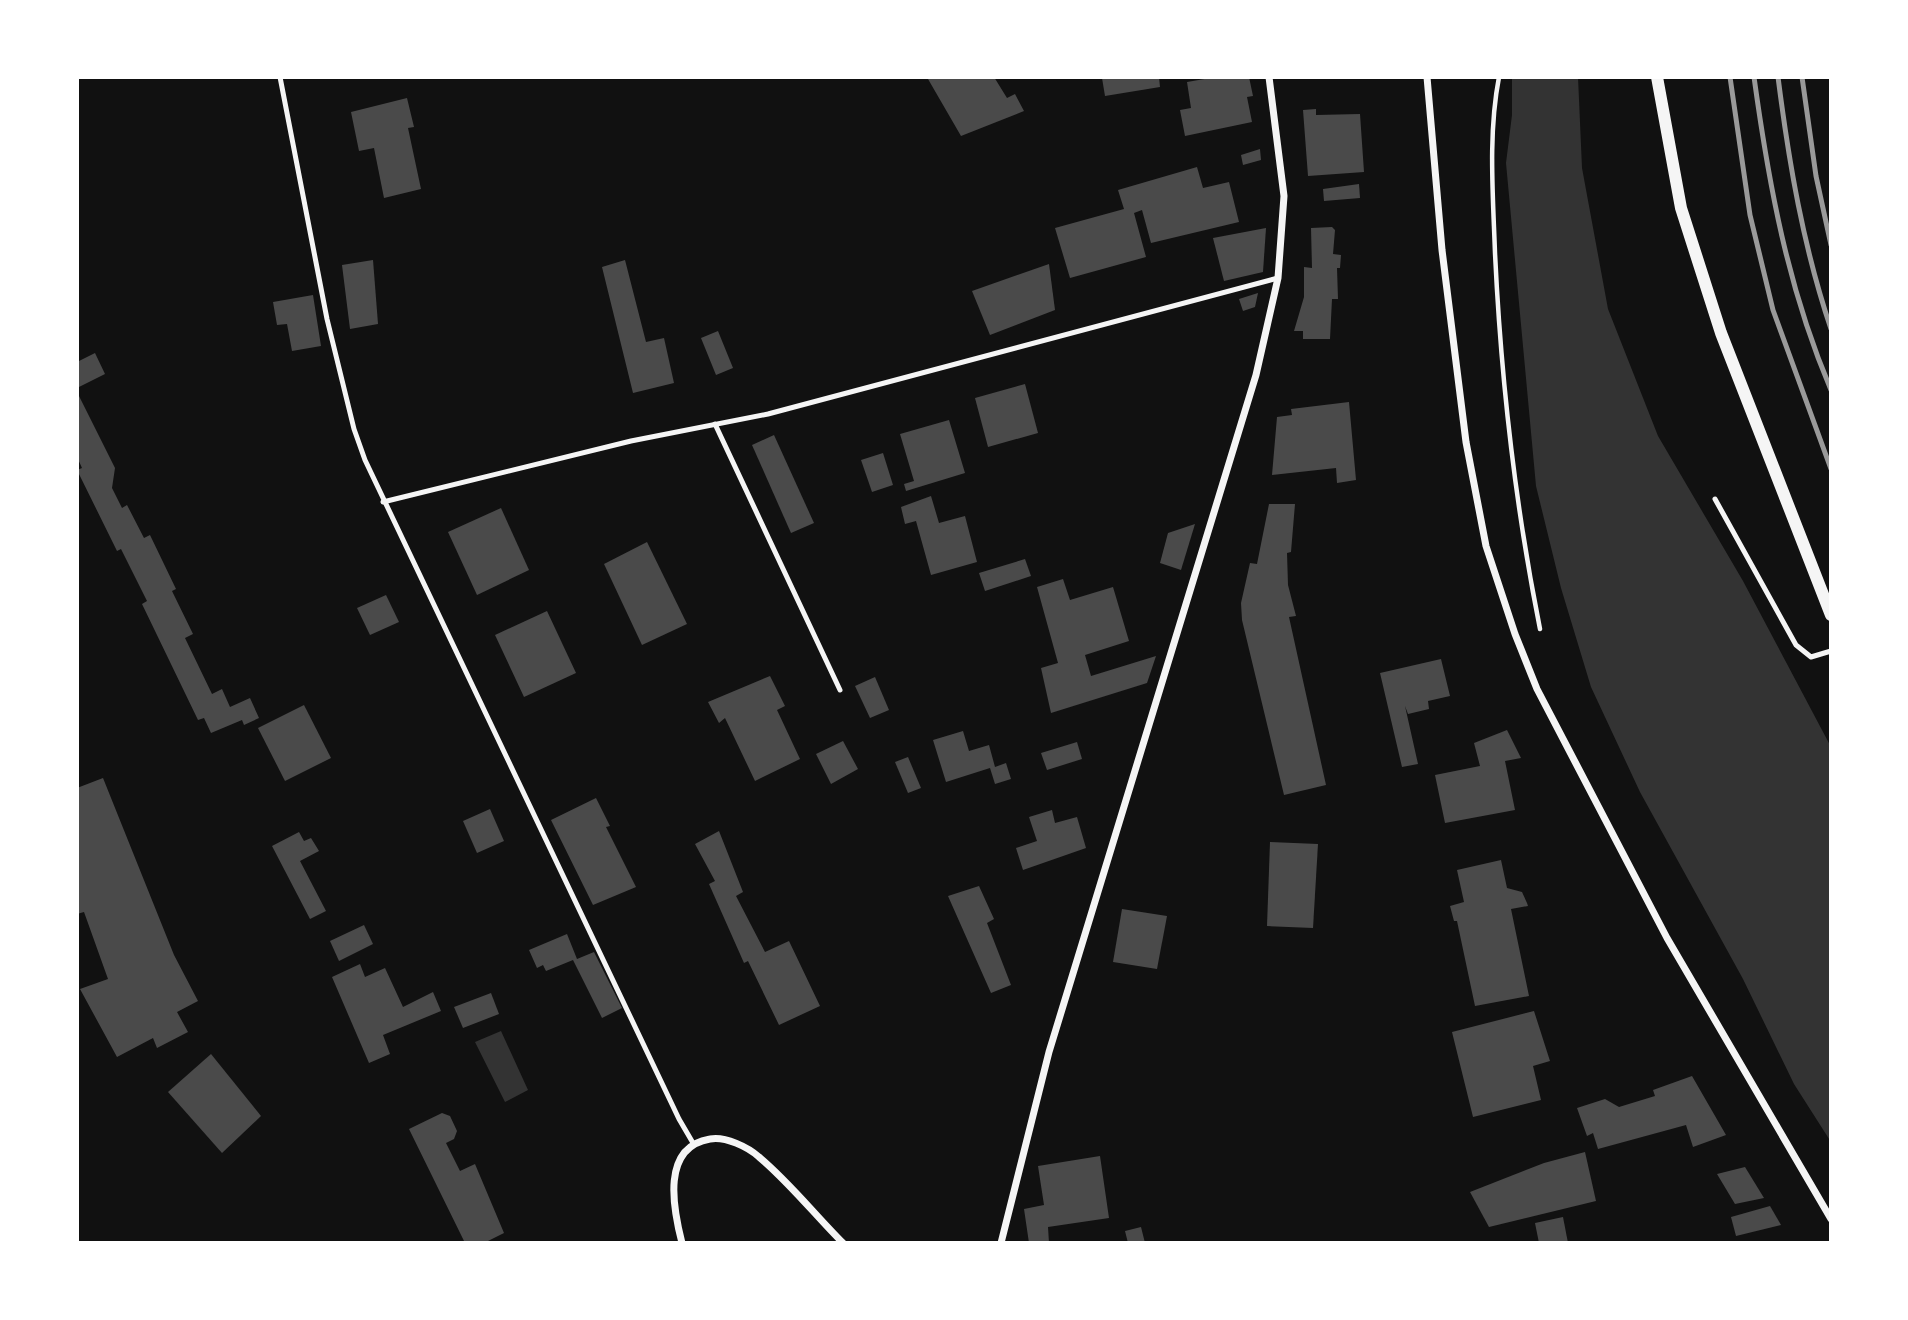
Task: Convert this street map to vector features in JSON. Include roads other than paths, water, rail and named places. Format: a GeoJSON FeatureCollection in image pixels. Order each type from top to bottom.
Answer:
{"type":"FeatureCollection","features":[{"type":"Feature","properties":{"kind":"street"},"geometry":{"type":"LineString","coordinates":[[1001,1243],[1049,1052],[1256,375],[1278,278],[1284,196],[1269,77]]}},
{"type":"Feature","properties":{"kind":"street"},"geometry":{"type":"LineString","coordinates":[[1427,77],[1442,250],[1466,442],[1486,546],[1515,634],[1543,701],[1660,926],[1831,1219]]}},
{"type":"Feature","properties":{"kind":"street"},"geometry":{"type":"LineString","coordinates":[[1657,77],[1681,208],[1721,333],[1831,615]]}},
{"type":"Feature","properties":{"kind":"street"},"geometry":{"type":"LineString","coordinates":[[682,1243],[672,1203],[681,1153],[693,1143],[713,1138],[729,1141],[758,1156],[843,1243]]}},
{"type":"Feature","properties":{"kind":"lane"},"geometry":{"type":"LineString","coordinates":[[280,77],[337,364],[354,429],[383,502],[693,1143]]}},
{"type":"Feature","properties":{"kind":"lane"},"geometry":{"type":"LineString","coordinates":[[383,502],[469,479],[861,390],[1278,278]]}},
{"type":"Feature","properties":{"kind":"lane"},"geometry":{"type":"LineString","coordinates":[[715,425],[840,690]]}},
{"type":"Feature","properties":{"kind":"lane"},"geometry":{"type":"LineString","coordinates":[[1716,499],[1796,645],[1811,657],[1831,651]]}},
{"type":"Feature","properties":{"kind":"railway"},"geometry":{"type":"LineString","coordinates":[[1730,77],[1750,215],[1773,310],[1831,469]]}},
{"type":"Feature","properties":{"kind":"railway"},"geometry":{"type":"LineString","coordinates":[[1754,77],[1766,158],[1782,236],[1803,314],[1831,390]]}},
{"type":"Feature","properties":{"kind":"railway"},"geometry":{"type":"LineString","coordinates":[[1778,77],[1798,204],[1812,267],[1831,329]]}},
{"type":"Feature","properties":{"kind":"railway"},"geometry":{"type":"LineString","coordinates":[[1802,77],[1816,176],[1831,245]]}}]}
